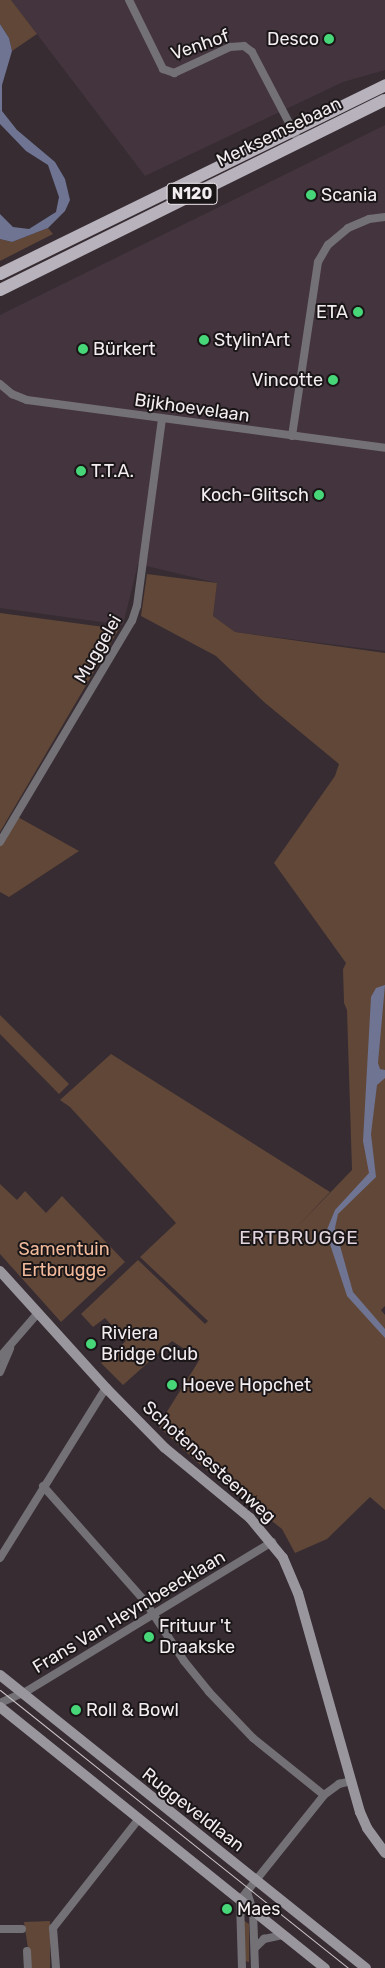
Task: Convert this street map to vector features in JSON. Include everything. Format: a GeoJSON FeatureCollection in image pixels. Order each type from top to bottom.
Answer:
{"type":"FeatureCollection","features":[{"type":"Feature","properties":{"kind":"main road","name":"Merksemsebaan"},"geometry":{"type":"LineString","coordinates":[[0,274],[385,85]]}},
{"type":"Feature","properties":{"kind":"main road","name":"Merksemsebaan"},"geometry":{"type":"LineString","coordinates":[[0,290],[385,100]]}},
{"type":"Feature","properties":{"kind":"street","name":"Venhof"},"geometry":{"type":"LineString","coordinates":[[129,0],[163,69],[174,73],[230,47],[244,46],[252,52],[299,142]]}},
{"type":"Feature","properties":{"kind":"street"},"geometry":{"type":"LineString","coordinates":[[292,436],[318,262],[328,245],[348,228],[369,219],[385,217]]}},
{"type":"Feature","properties":{"kind":"street","name":"Bijkhoevelaan"},"geometry":{"type":"LineString","coordinates":[[0,384],[12,394],[27,400],[385,448]]}},
{"type":"Feature","properties":{"kind":"street","name":"Muggelei"},"geometry":{"type":"LineString","coordinates":[[0,842],[132,622],[137,606],[162,419]]}},
{"type":"Feature","properties":{"kind":"street","name":"Schotensesteenweg"},"geometry":{"type":"LineString","coordinates":[[0,1271],[37,1314],[165,1448],[250,1518],[272,1542],[283,1558],[298,1593],[351,1780],[367,1828],[385,1853]]}},
{"type":"Feature","properties":{"kind":"street"},"geometry":{"type":"LineString","coordinates":[[0,1357],[37,1314]]}},
{"type":"Feature","properties":{"kind":"street"},"geometry":{"type":"LineString","coordinates":[[0,1372],[11,1343]]}},
{"type":"Feature","properties":{"kind":"street"},"geometry":{"type":"LineString","coordinates":[[0,1558],[43,1486],[106,1388]]}},
{"type":"Feature","properties":{"kind":"street"},"geometry":{"type":"LineString","coordinates":[[43,1486],[144,1600],[152,1615],[209,1692],[253,1738],[324,1795]]}},
{"type":"Feature","properties":{"kind":"street","name":"Frans Van Heymbeecklaan"},"geometry":{"type":"LineString","coordinates":[[0,1705],[272,1542]]}},
{"type":"Feature","properties":{"kind":"street","name":"Ruggeveldlaan"},"geometry":{"type":"LineString","coordinates":[[0,1675],[366,1968]]}},
{"type":"Feature","properties":{"kind":"street"},"geometry":{"type":"LineString","coordinates":[[0,1705],[138,1820],[324,1968]]}},
{"type":"Feature","properties":{"kind":"street"},"geometry":{"type":"LineString","coordinates":[[242,1968],[240,1900],[324,1795],[351,1780]]}},
{"type":"Feature","properties":{"kind":"street"},"geometry":{"type":"LineString","coordinates":[[56,1968],[53,1928],[138,1820]]}},
{"type":"Feature","properties":{"kind":"street"},"geometry":{"type":"LineString","coordinates":[[247,1892],[253,1911],[255,1968]]}},
{"type":"Feature","properties":{"kind":"street"},"geometry":{"type":"LineString","coordinates":[[0,1929],[22,1928]]}},
{"type":"Feature","properties":{"kind":"street"},"geometry":{"type":"LineString","coordinates":[[254,1948],[264,1939],[283,1935]]}},
{"type":"Feature","properties":{"kind":"street"},"geometry":{"type":"LineString","coordinates":[[27,1951],[28,1968]]}},
{"type":"Feature","properties":{"kind":"shaded area"},"geometry":{"type":"Polygon","coordinates":[[[11,0],[385,0],[385,70],[343,82],[145,176],[11,0]]]}},
{"type":"Feature","properties":{"kind":"shaded area"},"geometry":{"type":"Polygon","coordinates":[[[385,125],[385,651],[235,632],[213,616],[217,583],[138,564],[123,625],[0,608],[0,315],[385,125]]]}},
{"type":"Feature","properties":{"kind":"green space"},"geometry":{"type":"Polygon","coordinates":[[[0,0],[11,0],[37,34],[12,51],[9,38],[0,24],[0,0]]]}},
{"type":"Feature","properties":{"kind":"green space"},"geometry":{"type":"Polygon","coordinates":[[[48,228],[53,234],[0,261],[0,239],[12,242],[48,228]]]}},
{"type":"Feature","properties":{"kind":"green space"},"geometry":{"type":"Polygon","coordinates":[[[147,574],[217,583],[213,616],[235,632],[385,653],[385,1306],[381,1310],[385,1315],[385,1510],[370,1497],[327,1539],[295,1553],[282,1529],[197,1462],[158,1426],[200,1359],[172,1341],[123,1385],[101,1363],[126,1341],[105,1318],[93,1327],[81,1314],[138,1260],[205,1324],[208,1321],[140,1257],[176,1223],[70,1107],[60,1100],[111,1054],[330,1192],[294,1230],[352,1170],[347,1010],[344,1003],[343,969],[346,963],[274,863],[335,776],[339,764],[264,702],[216,656],[141,616],[147,574]]]}},
{"type":"Feature","properties":{"kind":"green space"},"geometry":{"type":"Polygon","coordinates":[[[0,613],[119,629],[0,832],[0,613]]]}},
{"type":"Feature","properties":{"kind":"green space"},"geometry":{"type":"Polygon","coordinates":[[[16,816],[79,851],[9,897],[0,892],[0,842],[16,816]]]}},
{"type":"Feature","properties":{"kind":"green space"},"geometry":{"type":"Polygon","coordinates":[[[0,1015],[69,1084],[59,1094],[0,1034],[0,1015]]]}},
{"type":"Feature","properties":{"kind":"green space","name":"Samentuin Ertbrugge"},"geometry":{"type":"Polygon","coordinates":[[[0,1184],[17,1200],[25,1191],[46,1213],[62,1196],[125,1262],[61,1322],[0,1254],[0,1184]]]}},
{"type":"Feature","properties":{"kind":"green space"},"geometry":{"type":"Polygon","coordinates":[[[243,1920],[249,1924],[249,1962],[245,1961],[243,1920]]]}},
{"type":"Feature","properties":{"kind":"green space"},"geometry":{"type":"Polygon","coordinates":[[[50,1921],[50,1968],[31,1968],[24,1922],[50,1921]]]}},
{"type":"Feature","properties":{"kind":"water"},"geometry":{"type":"Polygon","coordinates":[[[0,24],[9,38],[12,51],[2,85],[2,111],[17,130],[55,162],[65,179],[70,200],[65,211],[48,228],[12,242],[0,239],[0,214],[13,227],[29,229],[56,212],[59,197],[48,165],[26,151],[0,124],[0,24]]]}},
{"type":"Feature","properties":{"kind":"water"},"geometry":{"type":"Polygon","coordinates":[[[385,985],[378,1063],[380,1069],[385,1070],[385,1078],[377,1085],[371,1134],[376,1177],[338,1214],[335,1228],[353,1292],[385,1329],[385,1338],[347,1296],[326,1232],[335,1210],[369,1173],[363,1141],[371,997],[376,988],[385,985]]]}},
{"type":"Feature","properties":{"kind":"tram line"},"geometry":{"type":"LineString","coordinates":[[0,1690],[348,1968]]}},
{"type":"Feature","properties":{"kind":"place","name":"Desco"},"geometry":{"type":"Point","coordinates":[329,39]}},
{"type":"Feature","properties":{"kind":"place","name":"Scania"},"geometry":{"type":"Point","coordinates":[311,195]}},
{"type":"Feature","properties":{"kind":"place","name":"ETA"},"geometry":{"type":"Point","coordinates":[358,312]}},
{"type":"Feature","properties":{"kind":"place","name":"Stylin'Art"},"geometry":{"type":"Point","coordinates":[204,340]}},
{"type":"Feature","properties":{"kind":"place","name":"Bürkert"},"geometry":{"type":"Point","coordinates":[83,349]}},
{"type":"Feature","properties":{"kind":"place","name":"Vincotte"},"geometry":{"type":"Point","coordinates":[333,380]}},
{"type":"Feature","properties":{"kind":"place","name":"T.T.A."},"geometry":{"type":"Point","coordinates":[81,471]}},
{"type":"Feature","properties":{"kind":"place","name":"Koch-Glitsch"},"geometry":{"type":"Point","coordinates":[319,495]}},
{"type":"Feature","properties":{"kind":"place","name":"Riviera Bridge Club"},"geometry":{"type":"Point","coordinates":[91,1344]}},
{"type":"Feature","properties":{"kind":"place","name":"Hoeve Hopchet"},"geometry":{"type":"Point","coordinates":[172,1385]}},
{"type":"Feature","properties":{"kind":"place","name":"Frituur 't Draakske"},"geometry":{"type":"Point","coordinates":[149,1637]}},
{"type":"Feature","properties":{"kind":"place","name":"Roll & Bowl"},"geometry":{"type":"Point","coordinates":[76,1710]}},
{"type":"Feature","properties":{"kind":"place","name":"Maes"},"geometry":{"type":"Point","coordinates":[227,1909]}},
{"type":"Feature","properties":{"kind":"district","name":"ERTBRUGGE"},"geometry":{"type":"Point","coordinates":[299,1238]}}]}
